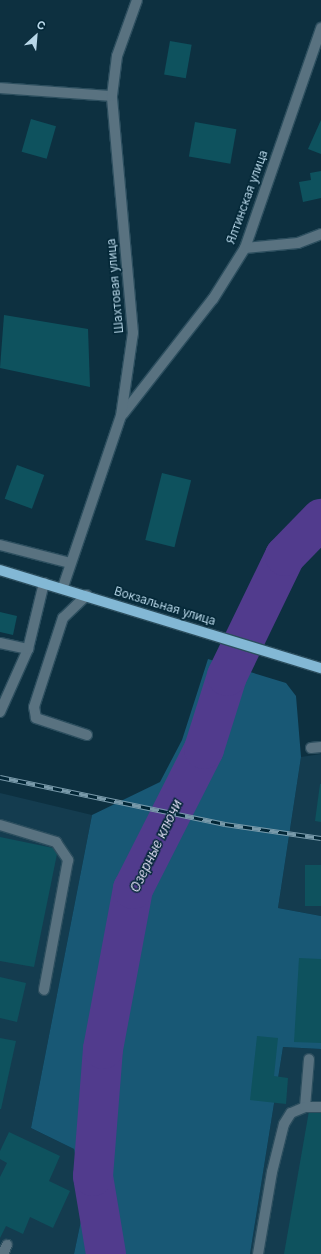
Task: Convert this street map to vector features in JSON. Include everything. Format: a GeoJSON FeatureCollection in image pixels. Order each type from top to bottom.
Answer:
{"type":"FeatureCollection","features":[{"type":"Feature","properties":{"kind":"main road","name":"Вокзальная улица"},"geometry":{"type":"LineString","coordinates":[[0,570],[44,583],[64,587],[321,668]]}},
{"type":"Feature","properties":{"kind":"street","name":"Шахтовая улица"},"geometry":{"type":"LineString","coordinates":[[64,587],[70,563],[121,416],[133,333],[112,96],[117,56],[137,0]]}},
{"type":"Feature","properties":{"kind":"street","name":"Ялтинская улица"},"geometry":{"type":"LineString","coordinates":[[121,416],[213,299],[244,248],[321,28]]}},
{"type":"Feature","properties":{"kind":"street"},"geometry":{"type":"LineString","coordinates":[[0,88],[112,96]]}},
{"type":"Feature","properties":{"kind":"street"},"geometry":{"type":"LineString","coordinates":[[244,248],[298,243],[321,234]]}},
{"type":"Feature","properties":{"kind":"street"},"geometry":{"type":"LineString","coordinates":[[0,545],[70,563]]}},
{"type":"Feature","properties":{"kind":"street"},"geometry":{"type":"LineString","coordinates":[[0,712],[28,649],[44,583]]}},
{"type":"Feature","properties":{"kind":"street"},"geometry":{"type":"LineString","coordinates":[[87,595],[64,618],[34,707],[36,718],[87,734]]}},
{"type":"Feature","properties":{"kind":"street"},"geometry":{"type":"LineString","coordinates":[[0,643],[28,649]]}},
{"type":"Feature","properties":{"kind":"street"},"geometry":{"type":"LineString","coordinates":[[0,825],[56,842],[68,860],[44,990]]}},
{"type":"Feature","properties":{"kind":"street"},"geometry":{"type":"LineString","coordinates":[[305,1107],[309,1059]]}},
{"type":"Feature","properties":{"kind":"street"},"geometry":{"type":"LineString","coordinates":[[258,1254],[272,1172],[284,1124],[291,1113],[305,1107],[321,1107]]}},
{"type":"Feature","properties":{"kind":"shaded area"},"geometry":{"type":"Polygon","coordinates":[[[208,659],[286,683],[296,696],[301,757],[278,908],[321,916],[321,1049],[283,1047],[250,1254],[74,1254],[84,1206],[74,1149],[31,1128],[92,815],[160,782],[182,740],[208,659]]]}},
{"type":"Feature","properties":{"kind":"shaded area"},"geometry":{"type":"Polygon","coordinates":[[[321,754],[321,916],[278,908],[301,757],[321,754]]]}},
{"type":"Feature","properties":{"kind":"shaded area"},"geometry":{"type":"Polygon","coordinates":[[[0,793],[92,815],[31,1128],[74,1149],[84,1206],[74,1254],[0,1254],[0,793]]]}},
{"type":"Feature","properties":{"kind":"shaded area"},"geometry":{"type":"Polygon","coordinates":[[[283,1047],[321,1049],[321,1254],[250,1254],[283,1047]]]}},
{"type":"Feature","properties":{"kind":"building"},"geometry":{"type":"Polygon","coordinates":[[[170,41],[192,45],[186,78],[164,74],[170,41]]]}},
{"type":"Feature","properties":{"kind":"building"},"geometry":{"type":"Polygon","coordinates":[[[31,119],[56,126],[47,159],[22,152],[31,119]]]}},
{"type":"Feature","properties":{"kind":"building"},"geometry":{"type":"Polygon","coordinates":[[[321,120],[321,154],[308,149],[321,120]]]}},
{"type":"Feature","properties":{"kind":"building"},"geometry":{"type":"Polygon","coordinates":[[[195,122],[236,129],[230,164],[189,156],[195,122]]]}},
{"type":"Feature","properties":{"kind":"building"},"geometry":{"type":"Polygon","coordinates":[[[321,171],[321,198],[303,202],[299,182],[311,180],[310,173],[321,171]]]}},
{"type":"Feature","properties":{"kind":"building"},"geometry":{"type":"Polygon","coordinates":[[[4,315],[88,329],[90,387],[0,368],[4,315]]]}},
{"type":"Feature","properties":{"kind":"building"},"geometry":{"type":"Polygon","coordinates":[[[17,465],[44,475],[32,509],[5,499],[17,465]]]}},
{"type":"Feature","properties":{"kind":"building"},"geometry":{"type":"Polygon","coordinates":[[[162,473],[191,480],[174,547],[145,540],[162,473]]]}},
{"type":"Feature","properties":{"kind":"building"},"geometry":{"type":"Polygon","coordinates":[[[0,612],[17,616],[13,635],[0,632],[0,612]]]}},
{"type":"Feature","properties":{"kind":"building"},"geometry":{"type":"Polygon","coordinates":[[[321,784],[321,822],[315,821],[321,784]]]}},
{"type":"Feature","properties":{"kind":"building"},"geometry":{"type":"Polygon","coordinates":[[[0,837],[58,849],[34,967],[0,961],[0,837]]]}},
{"type":"Feature","properties":{"kind":"building"},"geometry":{"type":"Polygon","coordinates":[[[305,865],[321,865],[321,906],[305,906],[305,865]]]}},
{"type":"Feature","properties":{"kind":"building"},"geometry":{"type":"Polygon","coordinates":[[[299,958],[321,959],[321,1043],[294,1042],[299,958]]]}},
{"type":"Feature","properties":{"kind":"building"},"geometry":{"type":"Polygon","coordinates":[[[0,977],[26,983],[17,1022],[0,1018],[0,977]]]}},
{"type":"Feature","properties":{"kind":"building"},"geometry":{"type":"Polygon","coordinates":[[[257,1036],[278,1038],[274,1076],[288,1078],[286,1104],[250,1100],[257,1036]]]}},
{"type":"Feature","properties":{"kind":"building"},"geometry":{"type":"Polygon","coordinates":[[[0,1038],[16,1041],[1,1109],[0,1109],[0,1038]]]}},
{"type":"Feature","properties":{"kind":"building"},"geometry":{"type":"Polygon","coordinates":[[[309,1111],[321,1113],[321,1254],[284,1254],[309,1111]]]}},
{"type":"Feature","properties":{"kind":"building"},"geometry":{"type":"Polygon","coordinates":[[[9,1132],[60,1156],[49,1181],[70,1191],[53,1228],[30,1217],[23,1234],[6,1226],[0,1238],[0,1177],[7,1163],[0,1159],[0,1151],[9,1132]]]}},
{"type":"Feature","properties":{"kind":"waterway","name":"Озерные ключи"},"geometry":{"type":"LineString","coordinates":[[106,1254],[93,1176],[103,1049],[133,889],[204,749],[227,676],[285,556],[321,519]]}},
{"type":"Feature","properties":{"kind":"railway"},"geometry":{"type":"LineString","coordinates":[[0,777],[225,824],[321,838]]}}]}
